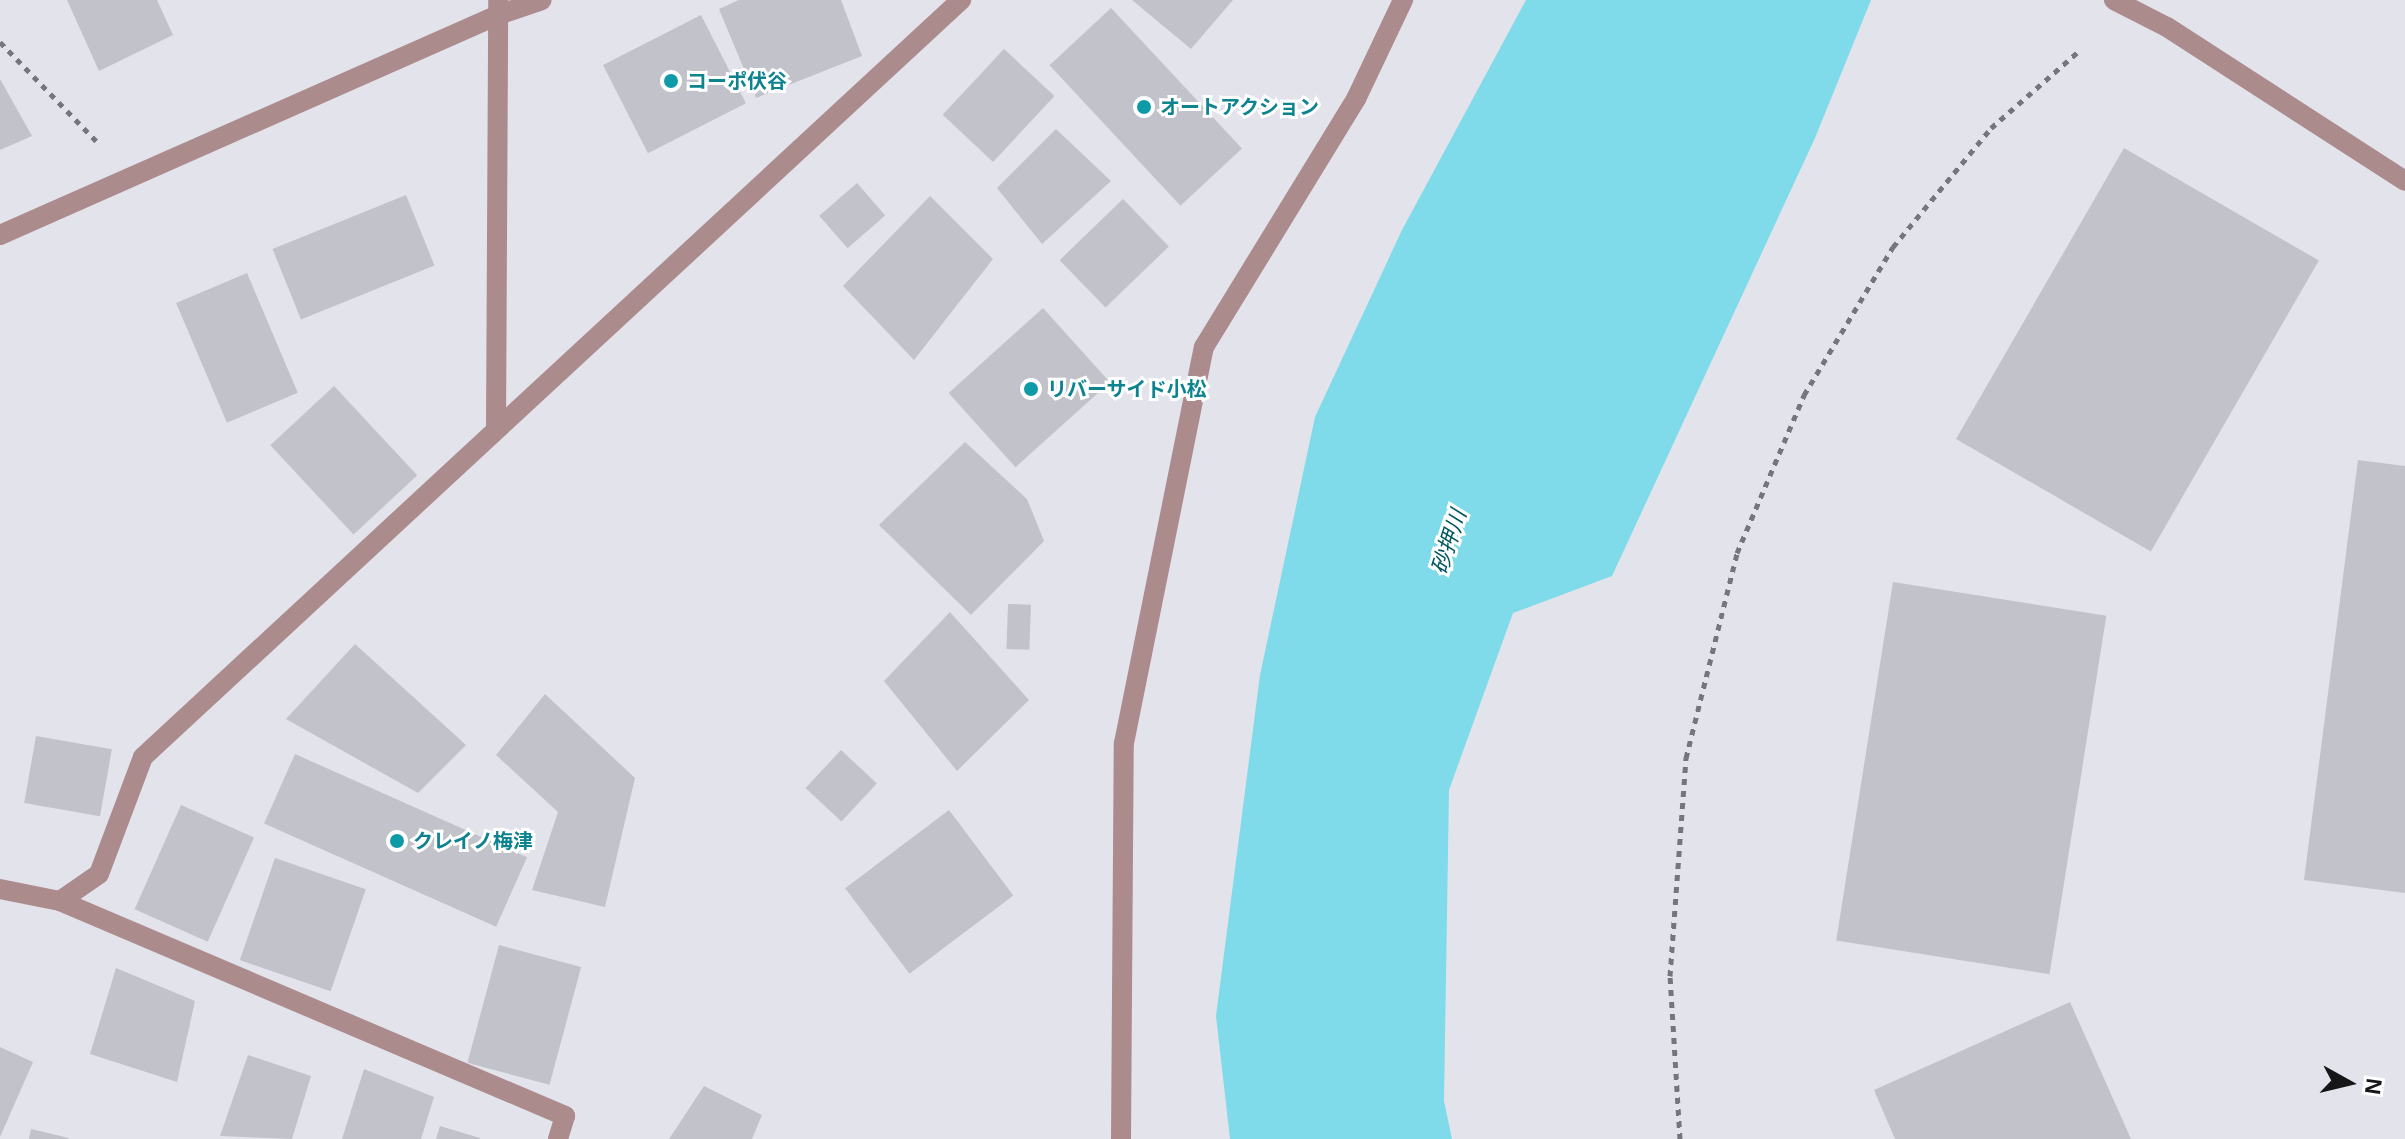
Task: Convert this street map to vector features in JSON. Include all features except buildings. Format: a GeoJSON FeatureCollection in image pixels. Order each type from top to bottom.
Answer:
{"type":"FeatureCollection","features":[{"type":"Feature","properties":{"kind":"street"},"geometry":{"type":"LineString","coordinates":[[0,235],[498,8],[542,0]]}},
{"type":"Feature","properties":{"kind":"street"},"geometry":{"type":"LineString","coordinates":[[60,901],[99,874],[143,757],[961,0]]}},
{"type":"Feature","properties":{"kind":"street"},"geometry":{"type":"LineString","coordinates":[[1121,1139],[1124,743],[1204,347],[1356,99],[1403,0]]}},
{"type":"Feature","properties":{"kind":"street"},"geometry":{"type":"LineString","coordinates":[[2114,0],[2167,27],[2405,181]]}},
{"type":"Feature","properties":{"kind":"street"},"geometry":{"type":"LineString","coordinates":[[496,429],[498,8]]}},
{"type":"Feature","properties":{"kind":"street"},"geometry":{"type":"LineString","coordinates":[[0,889],[60,901],[565,1116],[558,1139]]}},
{"type":"Feature","properties":{"kind":"path"},"geometry":{"type":"LineString","coordinates":[[0,42],[107,152]]}},
{"type":"Feature","properties":{"kind":"path"},"geometry":{"type":"LineString","coordinates":[[1680,1139],[1670,976],[1686,758],[1737,553],[1804,395],[1893,247],[1991,128],[2079,51]]}},
{"type":"Feature","properties":{"kind":"water","name":"砂押川"},"geometry":{"type":"Polygon","coordinates":[[[1526,0],[1871,0],[1815,138],[1612,576],[1513,613],[1449,790],[1444,1101],[1452,1139],[1230,1139],[1216,1016],[1260,675],[1315,417],[1402,230],[1526,0]]]}},
{"type":"Feature","properties":{"kind":"place","name":"コーポ伏谷"},"geometry":{"type":"Point","coordinates":[671,81]}},
{"type":"Feature","properties":{"kind":"place","name":"オートアクション"},"geometry":{"type":"Point","coordinates":[1144,107]}},
{"type":"Feature","properties":{"kind":"place","name":"リバーサイド小松"},"geometry":{"type":"Point","coordinates":[1031,389]}},
{"type":"Feature","properties":{"kind":"place","name":"クレイノ梅津"},"geometry":{"type":"Point","coordinates":[397,841]}}]}
